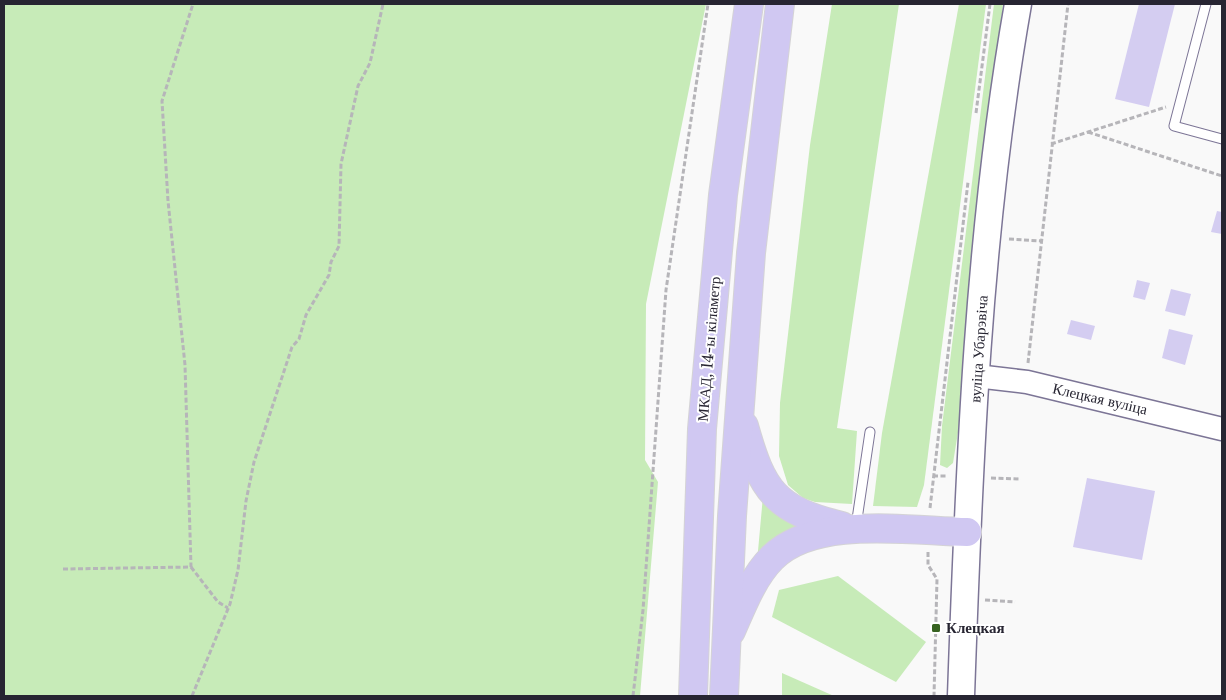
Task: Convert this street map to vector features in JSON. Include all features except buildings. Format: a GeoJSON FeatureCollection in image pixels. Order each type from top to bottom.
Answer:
{"type":"FeatureCollection","features":[{"type":"Feature","properties":{"kind":"highway","name":"МКАД, 14-ы кіламетр"},"geometry":{"type":"LineString","coordinates":[[693,696],[702,429],[723,195],[749,4]]}},
{"type":"Feature","properties":{"kind":"highway"},"geometry":{"type":"LineString","coordinates":[[724,696],[739,408],[751,253],[780,4]]}},
{"type":"Feature","properties":{"kind":"highway"},"geometry":{"type":"LineString","coordinates":[[739,408],[753,459],[771,490],[784,505],[818,520],[856,529]]}},
{"type":"Feature","properties":{"kind":"highway"},"geometry":{"type":"LineString","coordinates":[[726,641],[758,575],[772,557],[805,537],[824,531],[856,529],[967,532]]}},
{"type":"Feature","properties":{"kind":"main road","name":"вуліца Убарэвіча"},"geometry":{"type":"LineString","coordinates":[[961,696],[967,532],[976,376],[988,238],[1018,4]]}},
{"type":"Feature","properties":{"kind":"street","name":"Клецкая вуліца"},"geometry":{"type":"LineString","coordinates":[[976,376],[1027,382],[1222,429]]}},
{"type":"Feature","properties":{"kind":"lane"},"geometry":{"type":"LineString","coordinates":[[1206,4],[1174,126],[1222,139]]}},
{"type":"Feature","properties":{"kind":"lane"},"geometry":{"type":"LineString","coordinates":[[856,529],[870,432]]}},
{"type":"Feature","properties":{"kind":"path"},"geometry":{"type":"LineString","coordinates":[[193,4],[162,101],[168,202],[185,365],[191,568],[218,602],[228,608]]}},
{"type":"Feature","properties":{"kind":"path"},"geometry":{"type":"LineString","coordinates":[[192,696],[228,608],[238,570],[246,501],[260,441],[292,347],[299,338],[306,315],[329,275],[331,262],[339,246],[341,164],[358,86],[370,63],[382,4]]}},
{"type":"Feature","properties":{"kind":"path"},"geometry":{"type":"LineString","coordinates":[[633,696],[643,610],[666,290],[708,4]]}},
{"type":"Feature","properties":{"kind":"path"},"geometry":{"type":"LineString","coordinates":[[976,121],[990,4]]}},
{"type":"Feature","properties":{"kind":"path"},"geometry":{"type":"LineString","coordinates":[[1027,382],[1051,144],[1068,4]]}},
{"type":"Feature","properties":{"kind":"path"},"geometry":{"type":"LineString","coordinates":[[1051,144],[1181,102]]}},
{"type":"Feature","properties":{"kind":"path"},"geometry":{"type":"LineString","coordinates":[[1088,132],[1222,176]]}},
{"type":"Feature","properties":{"kind":"path"},"geometry":{"type":"LineString","coordinates":[[934,696],[937,579],[928,565],[927,532],[935,448],[968,181]]}},
{"type":"Feature","properties":{"kind":"path"},"geometry":{"type":"LineString","coordinates":[[988,238],[1041,241]]}},
{"type":"Feature","properties":{"kind":"path"},"geometry":{"type":"LineString","coordinates":[[63,569],[191,568]]}},
{"type":"Feature","properties":{"kind":"green space"},"geometry":{"type":"Polygon","coordinates":[[[4,4],[706,4],[646,304],[645,460],[658,482],[640,696],[4,696],[4,4]]]}},
{"type":"Feature","properties":{"kind":"green space"},"geometry":{"type":"Polygon","coordinates":[[[832,4],[899,4],[837,428],[857,431],[852,504],[815,502],[803,498],[788,485],[779,456],[780,403],[810,145],[832,4]]]}},
{"type":"Feature","properties":{"kind":"green space"},"geometry":{"type":"Polygon","coordinates":[[[959,4],[986,4],[924,485],[917,507],[873,506],[882,433],[959,4]]]}},
{"type":"Feature","properties":{"kind":"green space"},"geometry":{"type":"Polygon","coordinates":[[[994,4],[1003,4],[968,320],[959,426],[953,463],[947,468],[940,465],[942,426],[994,4]]]}},
{"type":"Feature","properties":{"kind":"green space"},"geometry":{"type":"Polygon","coordinates":[[[763,496],[808,527],[757,562],[763,496]]]}},
{"type":"Feature","properties":{"kind":"green space"},"geometry":{"type":"Polygon","coordinates":[[[838,576],[926,642],[896,682],[772,617],[779,590],[838,576]]]}},
{"type":"Feature","properties":{"kind":"green space"},"geometry":{"type":"Polygon","coordinates":[[[782,673],[834,696],[782,696],[782,673]]]}},
{"type":"Feature","properties":{"kind":"place","name":"Клецкая"},"geometry":{"type":"Point","coordinates":[936,628]}}]}
